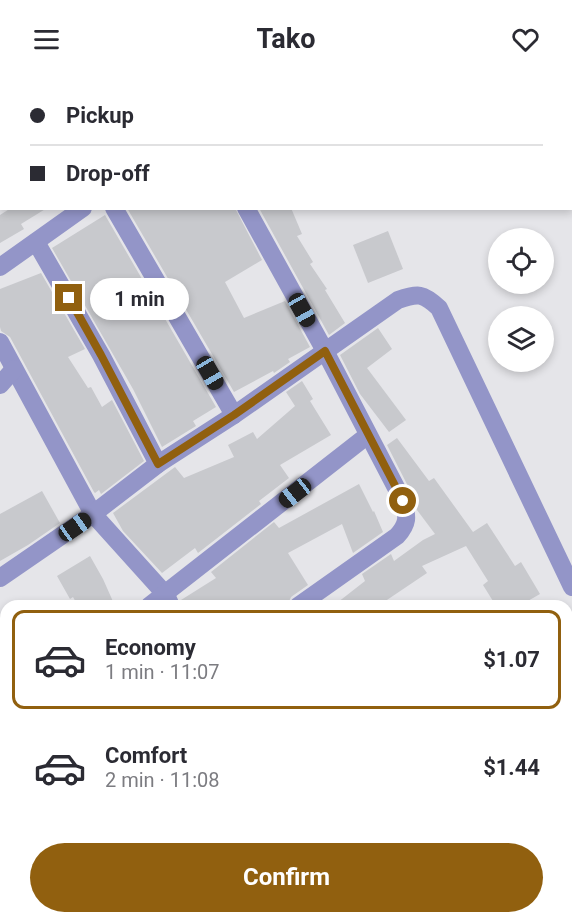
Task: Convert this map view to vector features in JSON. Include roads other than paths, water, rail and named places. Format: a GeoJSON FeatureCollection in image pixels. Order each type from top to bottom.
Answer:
{"type":"FeatureCollection","features":[{"type":"Feature","properties":{"kind":"street"},"geometry":{"type":"LineString","coordinates":[[0,267],[80,210]]}},
{"type":"Feature","properties":{"kind":"street"},"geometry":{"type":"LineString","coordinates":[[115,210],[234,415]]}},
{"type":"Feature","properties":{"kind":"street"},"geometry":{"type":"LineString","coordinates":[[247,210],[325,351],[403,501],[407,515],[406,526],[397,536],[306,600]]}},
{"type":"Feature","properties":{"kind":"street"},"geometry":{"type":"LineString","coordinates":[[36,242],[101,355],[158,464]]}},
{"type":"Feature","properties":{"kind":"street"},"geometry":{"type":"LineString","coordinates":[[0,578],[93,514],[158,464],[234,415],[398,300],[416,294],[428,298],[438,308],[572,587]]}},
{"type":"Feature","properties":{"kind":"street"},"geometry":{"type":"LineString","coordinates":[[0,342],[93,514],[169,600],[368,435]]}},
{"type":"Feature","properties":{"kind":"street"},"geometry":{"type":"LineString","coordinates":[[0,385],[14,369]]}}]}
